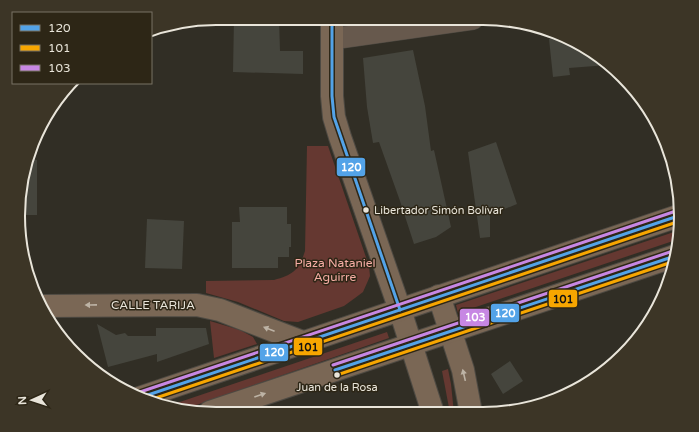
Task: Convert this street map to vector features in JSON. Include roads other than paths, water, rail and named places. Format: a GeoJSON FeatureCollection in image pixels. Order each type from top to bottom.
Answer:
{"type":"FeatureCollection","features":[{"type":"Feature","properties":{"kind":"main road"},"geometry":{"type":"LineString","coordinates":[[332,29],[332,96],[334,117],[400,310],[431,407]]}},
{"type":"Feature","properties":{"kind":"main road"},"geometry":{"type":"LineString","coordinates":[[149,395],[305,344],[439,296],[674,217]]}},
{"type":"Feature","properties":{"kind":"main road"},"geometry":{"type":"LineString","coordinates":[[225,407],[669,258]]}},
{"type":"Feature","properties":{"kind":"main road"},"geometry":{"type":"LineString","coordinates":[[439,296],[462,370],[470,407]]}},
{"type":"Feature","properties":{"kind":"main road","name":"CALLE TARIJA"},"geometry":{"type":"LineString","coordinates":[[48,306],[197,305],[220,310],[305,344]]}},
{"type":"Feature","properties":{"kind":"street"},"geometry":{"type":"LineString","coordinates":[[332,29],[395,25]]}},
{"type":"Feature","properties":{"kind":"place","name":"Libertador Simón Bolívar"},"geometry":{"type":"Point","coordinates":[366,210]}},
{"type":"Feature","properties":{"kind":"place","name":"Juan de la Rosa"},"geometry":{"type":"Point","coordinates":[337,375]}},
{"type":"Feature","properties":{"kind":"park label","name":"Plaza Nataniel Aguirre"},"geometry":{"type":"Point","coordinates":[335,270]}}]}
